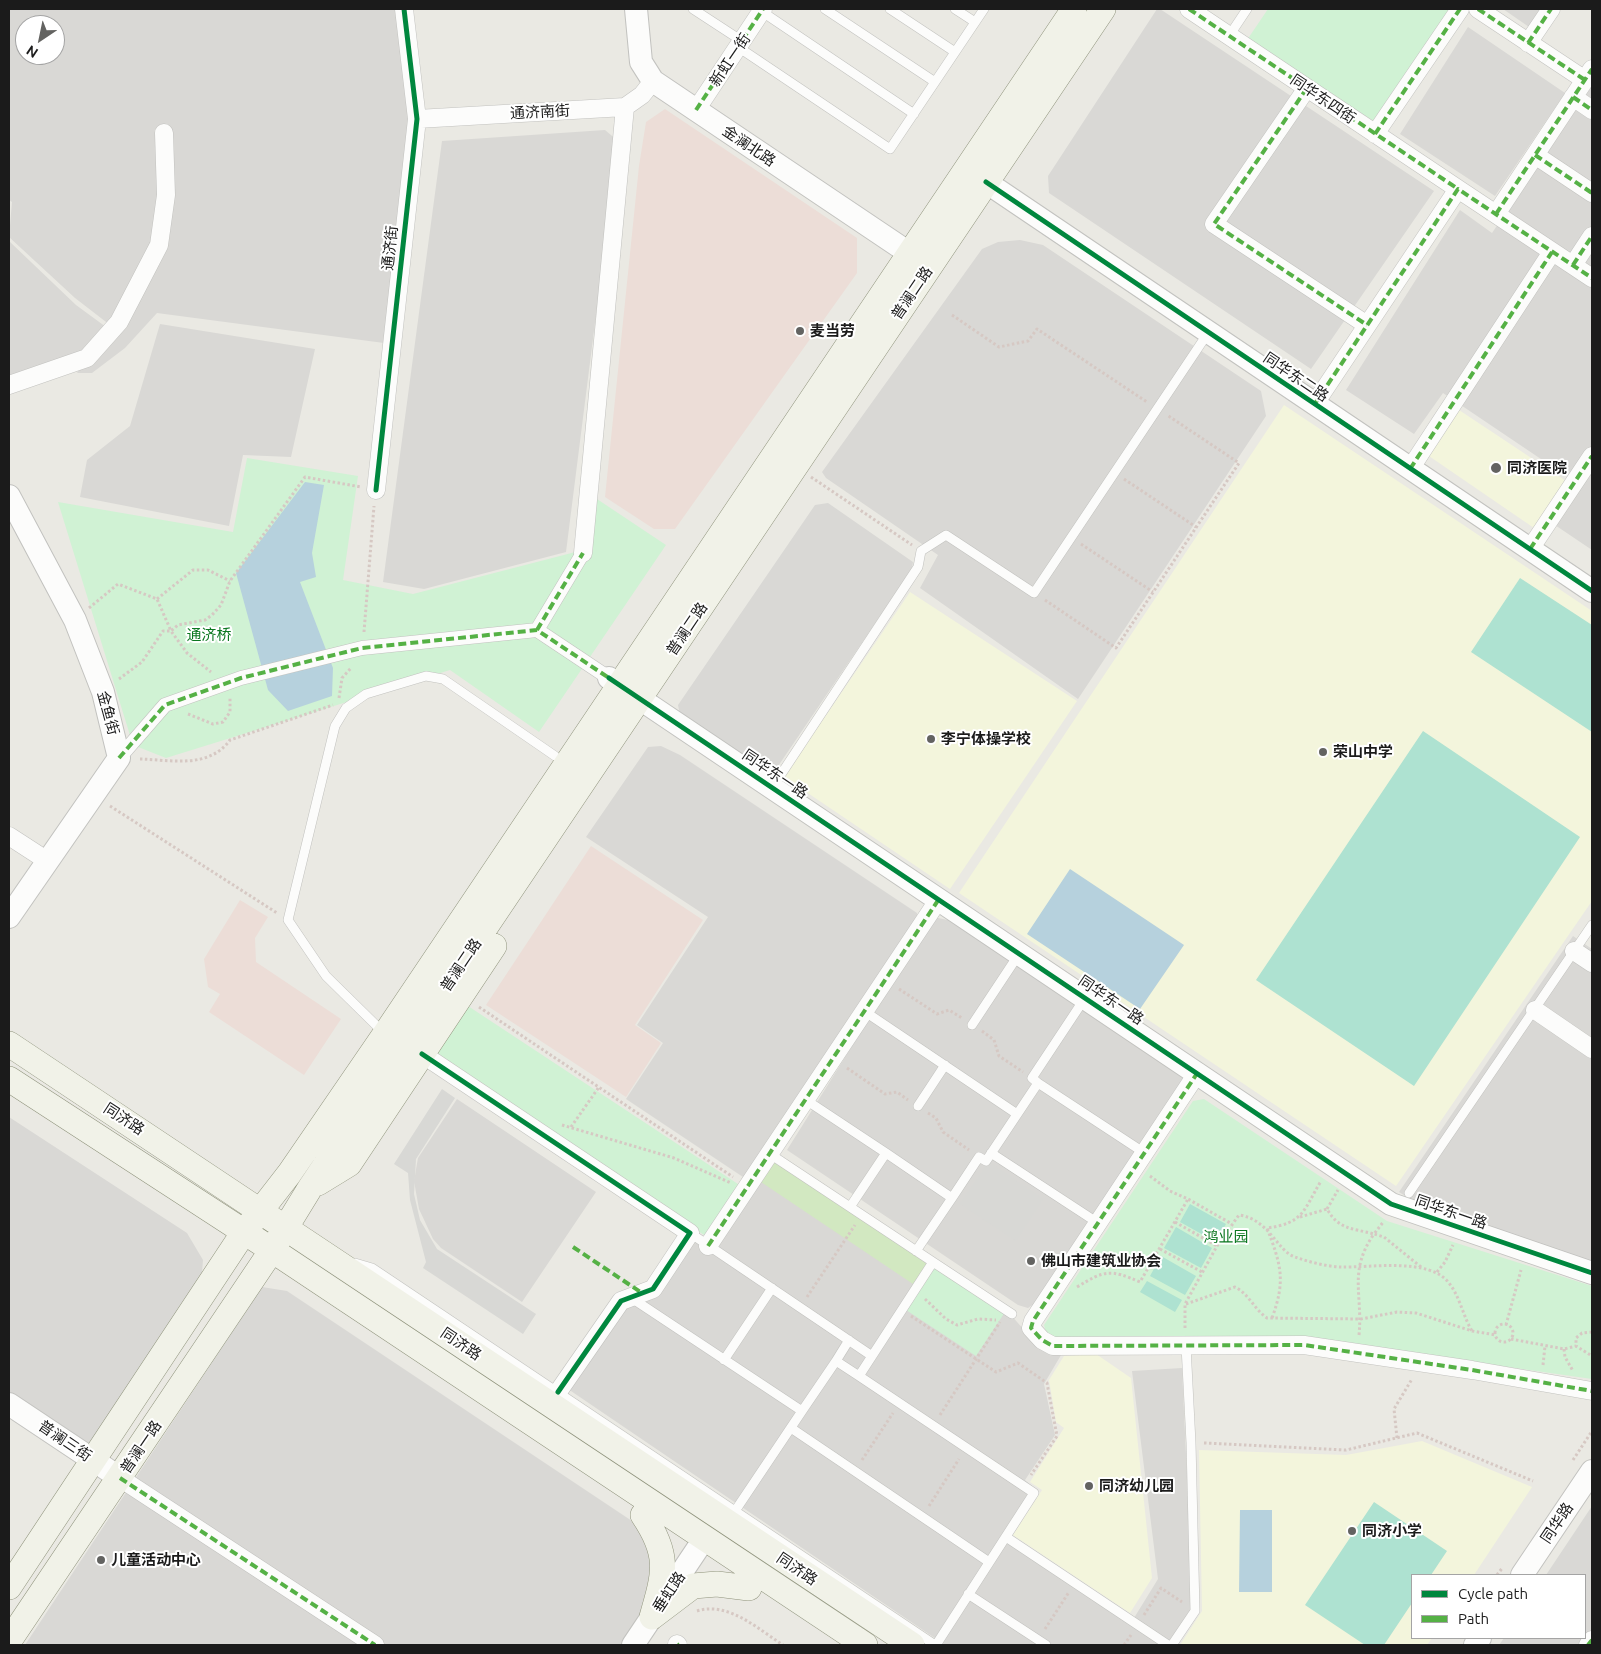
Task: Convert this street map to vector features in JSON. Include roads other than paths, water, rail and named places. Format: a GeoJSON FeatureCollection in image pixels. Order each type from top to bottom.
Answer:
{"type":"FeatureCollection","features":[{"type":"Feature","properties":{"kind":"main road"},"geometry":{"type":"LineString","coordinates":[[904,249],[1058,9]]}},
{"type":"Feature","properties":{"kind":"main road","name":"普澜二路"},"geometry":{"type":"LineString","coordinates":[[244,1232],[289,1174],[379,1029],[904,249],[1074,9]]}},
{"type":"Feature","properties":{"kind":"main road","name":"普澜二路"},"geometry":{"type":"LineString","coordinates":[[272,1250],[310,1188],[647,704],[993,187],[1103,9]]}},
{"type":"Feature","properties":{"kind":"main road"},"geometry":{"type":"LineString","coordinates":[[310,1188],[349,1164],[462,995],[647,704],[809,476],[993,187],[1121,9]]}},
{"type":"Feature","properties":{"kind":"main road"},"geometry":{"type":"LineString","coordinates":[[379,1029],[556,756],[614,681]]}},
{"type":"Feature","properties":{"kind":"main road"},"geometry":{"type":"LineString","coordinates":[[9,1024],[193,1146],[212,1177]]}},
{"type":"Feature","properties":{"kind":"main road","name":"同济路"},"geometry":{"type":"LineString","coordinates":[[9,1044],[331,1256],[680,1482],[763,1538],[912,1645]]}},
{"type":"Feature","properties":{"kind":"main road","name":"同济路"},"geometry":{"type":"LineString","coordinates":[[9,1079],[272,1250],[865,1645]]}},
{"type":"Feature","properties":{"kind":"main road"},"geometry":{"type":"LineString","coordinates":[[9,1097],[161,1198],[197,1201]]}},
{"type":"Feature","properties":{"kind":"main road"},"geometry":{"type":"LineString","coordinates":[[9,1587],[244,1232]]}},
{"type":"Feature","properties":{"kind":"main road","name":"普澜一路"},"geometry":{"type":"LineString","coordinates":[[9,1642],[272,1250]]}},
{"type":"Feature","properties":{"kind":"main road"},"geometry":{"type":"LineString","coordinates":[[315,1279],[343,1314],[643,1515],[656,1534],[664,1566],[652,1616]]}},
{"type":"Feature","properties":{"kind":"main road"},"geometry":{"type":"LineString","coordinates":[[643,1515],[671,1517]]}},
{"type":"Feature","properties":{"kind":"main road"},"geometry":{"type":"LineString","coordinates":[[736,1560],[749,1588]]}},
{"type":"Feature","properties":{"kind":"main road"},"geometry":{"type":"LineString","coordinates":[[652,1616],[693,1586],[717,1584],[749,1588],[835,1645]]}},
{"type":"Feature","properties":{"kind":"street","name":"通济街"},"geometry":{"type":"LineString","coordinates":[[376,490],[417,119],[404,9]]}},
{"type":"Feature","properties":{"kind":"street","name":"金澜北路"},"geometry":{"type":"LineString","coordinates":[[636,9],[641,62],[652,81],[904,249]]}},
{"type":"Feature","properties":{"kind":"street","name":"同华东四街"},"geometry":{"type":"LineString","coordinates":[[1189,9],[1592,278]]}},
{"type":"Feature","properties":{"kind":"street"},"geometry":{"type":"LineString","coordinates":[[1376,134],[1460,9]]}},
{"type":"Feature","properties":{"kind":"street"},"geometry":{"type":"LineString","coordinates":[[1478,9],[1528,43],[1589,75],[1496,214]]}},
{"type":"Feature","properties":{"kind":"street"},"geometry":{"type":"LineString","coordinates":[[1528,43],[1551,9]]}},
{"type":"Feature","properties":{"kind":"street","name":"新虹一街"},"geometry":{"type":"LineString","coordinates":[[696,110],[761,10]]}},
{"type":"Feature","properties":{"kind":"street"},"geometry":{"type":"LineString","coordinates":[[537,630],[583,553],[625,107],[642,95],[652,81]]}},
{"type":"Feature","properties":{"kind":"street"},"geometry":{"type":"LineString","coordinates":[[1306,88],[1214,224],[1367,325]]}},
{"type":"Feature","properties":{"kind":"street"},"geometry":{"type":"LineString","coordinates":[[1574,97],[1592,110]]}},
{"type":"Feature","properties":{"kind":"street","name":"通济南街"},"geometry":{"type":"LineString","coordinates":[[417,119],[625,107]]}},
{"type":"Feature","properties":{"kind":"street"},"geometry":{"type":"LineString","coordinates":[[9,385],[87,358],[119,322],[159,246],[166,195],[164,133]]}},
{"type":"Feature","properties":{"kind":"street"},"geometry":{"type":"LineString","coordinates":[[1535,155],[1592,193]]}},
{"type":"Feature","properties":{"kind":"street","name":"同华东二路"},"geometry":{"type":"LineString","coordinates":[[993,187],[1592,591]]}},
{"type":"Feature","properties":{"kind":"street"},"geometry":{"type":"LineString","coordinates":[[1314,405],[1458,189]]}},
{"type":"Feature","properties":{"kind":"street"},"geometry":{"type":"LineString","coordinates":[[1574,265],[1592,236]]}},
{"type":"Feature","properties":{"kind":"street"},"geometry":{"type":"LineString","coordinates":[[1410,469],[1552,252]]}},
{"type":"Feature","properties":{"kind":"street"},"geometry":{"type":"LineString","coordinates":[[1530,549],[1592,456]]}},
{"type":"Feature","properties":{"kind":"street","name":"金鱼街"},"geometry":{"type":"LineString","coordinates":[[9,496],[75,620],[103,692],[119,758]]}},
{"type":"Feature","properties":{"kind":"street"},"geometry":{"type":"LineString","coordinates":[[9,917],[46,860],[119,758],[166,705],[236,680],[366,647],[537,630],[614,681]]}},
{"type":"Feature","properties":{"kind":"street","name":"同华东一路"},"geometry":{"type":"LineString","coordinates":[[614,681],[1019,954],[1198,1072],[1391,1204],[1592,1273]]}},
{"type":"Feature","properties":{"kind":"street"},"geometry":{"type":"LineString","coordinates":[[9,836],[46,860]]}},
{"type":"Feature","properties":{"kind":"street"},"geometry":{"type":"LineString","coordinates":[[708,1246],[939,899]]}},
{"type":"Feature","properties":{"kind":"street"},"geometry":{"type":"LineString","coordinates":[[1574,951],[1592,963]]}},
{"type":"Feature","properties":{"kind":"street"},"geometry":{"type":"LineString","coordinates":[[1534,1010],[1592,1049]]}},
{"type":"Feature","properties":{"kind":"street"},"geometry":{"type":"LineString","coordinates":[[422,1054],[690,1233],[652,1289],[621,1301],[558,1392]]}},
{"type":"Feature","properties":{"kind":"street"},"geometry":{"type":"LineString","coordinates":[[1198,1072],[1033,1322],[1031,1328],[1034,1334],[1053,1346],[1304,1344],[1422,1362],[1592,1392]]}},
{"type":"Feature","properties":{"kind":"street","name":"普澜三街"},"geometry":{"type":"LineString","coordinates":[[9,1404],[120,1478]]}},
{"type":"Feature","properties":{"kind":"street"},"geometry":{"type":"LineString","coordinates":[[120,1478],[375,1645]]}},
{"type":"Feature","properties":{"kind":"street","name":"同华路"},"geometry":{"type":"LineString","coordinates":[[1523,1574],[1590,1478]]}},
{"type":"Feature","properties":{"kind":"street","name":"垂虹路"},"geometry":{"type":"LineString","coordinates":[[633,1645],[704,1539]]}},
{"type":"Feature","properties":{"kind":"street"},"geometry":{"type":"LineString","coordinates":[[1588,1645],[1592,1640]]}},
{"type":"Feature","properties":{"kind":"lane"},"geometry":{"type":"LineString","coordinates":[[693,9],[890,149],[984,9]]}},
{"type":"Feature","properties":{"kind":"lane"},"geometry":{"type":"LineString","coordinates":[[825,9],[935,82]]}},
{"type":"Feature","properties":{"kind":"lane"},"geometry":{"type":"LineString","coordinates":[[890,9],[955,52]]}},
{"type":"Feature","properties":{"kind":"lane"},"geometry":{"type":"LineString","coordinates":[[955,9],[975,22]]}},
{"type":"Feature","properties":{"kind":"lane"},"geometry":{"type":"LineString","coordinates":[[1229,36],[1247,9]]}},
{"type":"Feature","properties":{"kind":"lane"},"geometry":{"type":"LineString","coordinates":[[761,10],[914,114]]}},
{"type":"Feature","properties":{"kind":"lane"},"geometry":{"type":"LineString","coordinates":[[772,788],[918,567],[921,551],[946,535],[1034,593],[1208,333]]}},
{"type":"Feature","properties":{"kind":"lane"},"geometry":{"type":"LineString","coordinates":[[379,1029],[326,976],[288,920],[335,726],[346,708],[366,694],[426,676],[443,679],[556,756]]}},
{"type":"Feature","properties":{"kind":"lane"},"geometry":{"type":"LineString","coordinates":[[1409,1194],[1592,925]]}},
{"type":"Feature","properties":{"kind":"lane"},"geometry":{"type":"LineString","coordinates":[[972,1025],[1019,954]]}},
{"type":"Feature","properties":{"kind":"lane"},"geometry":{"type":"LineString","coordinates":[[1085,998],[1032,1078],[1137,1148]]}},
{"type":"Feature","properties":{"kind":"lane"},"geometry":{"type":"LineString","coordinates":[[864,1011],[1018,1114]]}},
{"type":"Feature","properties":{"kind":"lane"},"geometry":{"type":"LineString","coordinates":[[918,1106],[945,1065]]}},
{"type":"Feature","properties":{"kind":"lane"},"geometry":{"type":"LineString","coordinates":[[916,1251],[980,1157],[986,1161],[992,1153],[1038,1083]]}},
{"type":"Feature","properties":{"kind":"lane"},"geometry":{"type":"LineString","coordinates":[[806,1100],[952,1198]]}},
{"type":"Feature","properties":{"kind":"lane"},"geometry":{"type":"LineString","coordinates":[[850,1207],[886,1153]]}},
{"type":"Feature","properties":{"kind":"lane"},"geometry":{"type":"LineString","coordinates":[[992,1153],[1098,1223]]}},
{"type":"Feature","properties":{"kind":"lane"},"geometry":{"type":"LineString","coordinates":[[770,1154],[1010,1312]]}},
{"type":"Feature","properties":{"kind":"lane"},"geometry":{"type":"LineString","coordinates":[[690,1233],[872,1356]]}},
{"type":"Feature","properties":{"kind":"lane"},"geometry":{"type":"LineString","coordinates":[[331,1256],[372,1268],[558,1392],[680,1482],[735,1511],[763,1538],[935,1645],[1034,1493],[836,1361]]}},
{"type":"Feature","properties":{"kind":"lane"},"geometry":{"type":"LineString","coordinates":[[859,1376],[933,1262]]}},
{"type":"Feature","properties":{"kind":"lane"},"geometry":{"type":"LineString","coordinates":[[724,1360],[772,1288]]}},
{"type":"Feature","properties":{"kind":"lane"},"geometry":{"type":"LineString","coordinates":[[630,1297],[802,1411]]}},
{"type":"Feature","properties":{"kind":"lane"},"geometry":{"type":"LineString","coordinates":[[735,1511],[849,1340]]}},
{"type":"Feature","properties":{"kind":"lane"},"geometry":{"type":"LineString","coordinates":[[1006,1537],[1170,1645],[1194,1611],[1191,1443],[1186,1346]]}},
{"type":"Feature","properties":{"kind":"lane"},"geometry":{"type":"LineString","coordinates":[[791,1428],[988,1562]]}},
{"type":"Feature","properties":{"kind":"lane"},"geometry":{"type":"LineString","coordinates":[[968,1594],[1046,1645]]}},
{"type":"Feature","properties":{"kind":"water"},"geometry":{"type":"Polygon","coordinates":[[[305,482],[324,485],[312,553],[316,577],[300,582],[333,668],[332,696],[288,711],[268,690],[236,573],[305,482]]]}},
{"type":"Feature","properties":{"kind":"water"},"geometry":{"type":"Polygon","coordinates":[[[1070,869],[1184,945],[1140,1009],[1027,934],[1070,869]]]}},
{"type":"Feature","properties":{"kind":"water"},"geometry":{"type":"Polygon","coordinates":[[[1240,1510],[1272,1510],[1272,1592],[1239,1592],[1240,1510]]]}},
{"type":"Feature","properties":{"kind":"place","name":"麦当劳"},"geometry":{"type":"Point","coordinates":[800,331]}},
{"type":"Feature","properties":{"kind":"place","name":"同济医院"},"geometry":{"type":"Point","coordinates":[1496,468]}},
{"type":"Feature","properties":{"kind":"place","name":"李宁体操学校"},"geometry":{"type":"Point","coordinates":[931,739]}},
{"type":"Feature","properties":{"kind":"place","name":"荣山中学"},"geometry":{"type":"Point","coordinates":[1323,752]}},
{"type":"Feature","properties":{"kind":"place","name":"佛山市建筑业协会"},"geometry":{"type":"Point","coordinates":[1031,1261]}},
{"type":"Feature","properties":{"kind":"place","name":"同济幼儿园"},"geometry":{"type":"Point","coordinates":[1089,1486]}},
{"type":"Feature","properties":{"kind":"place","name":"同济小学"},"geometry":{"type":"Point","coordinates":[1352,1531]}},
{"type":"Feature","properties":{"kind":"place","name":"儿童活动中心"},"geometry":{"type":"Point","coordinates":[101,1560]}},
{"type":"Feature","properties":{"kind":"park label","name":"通济桥"},"geometry":{"type":"Point","coordinates":[209,635]}},
{"type":"Feature","properties":{"kind":"park label","name":"鸿业园"},"geometry":{"type":"Point","coordinates":[1226,1237]}}]}
